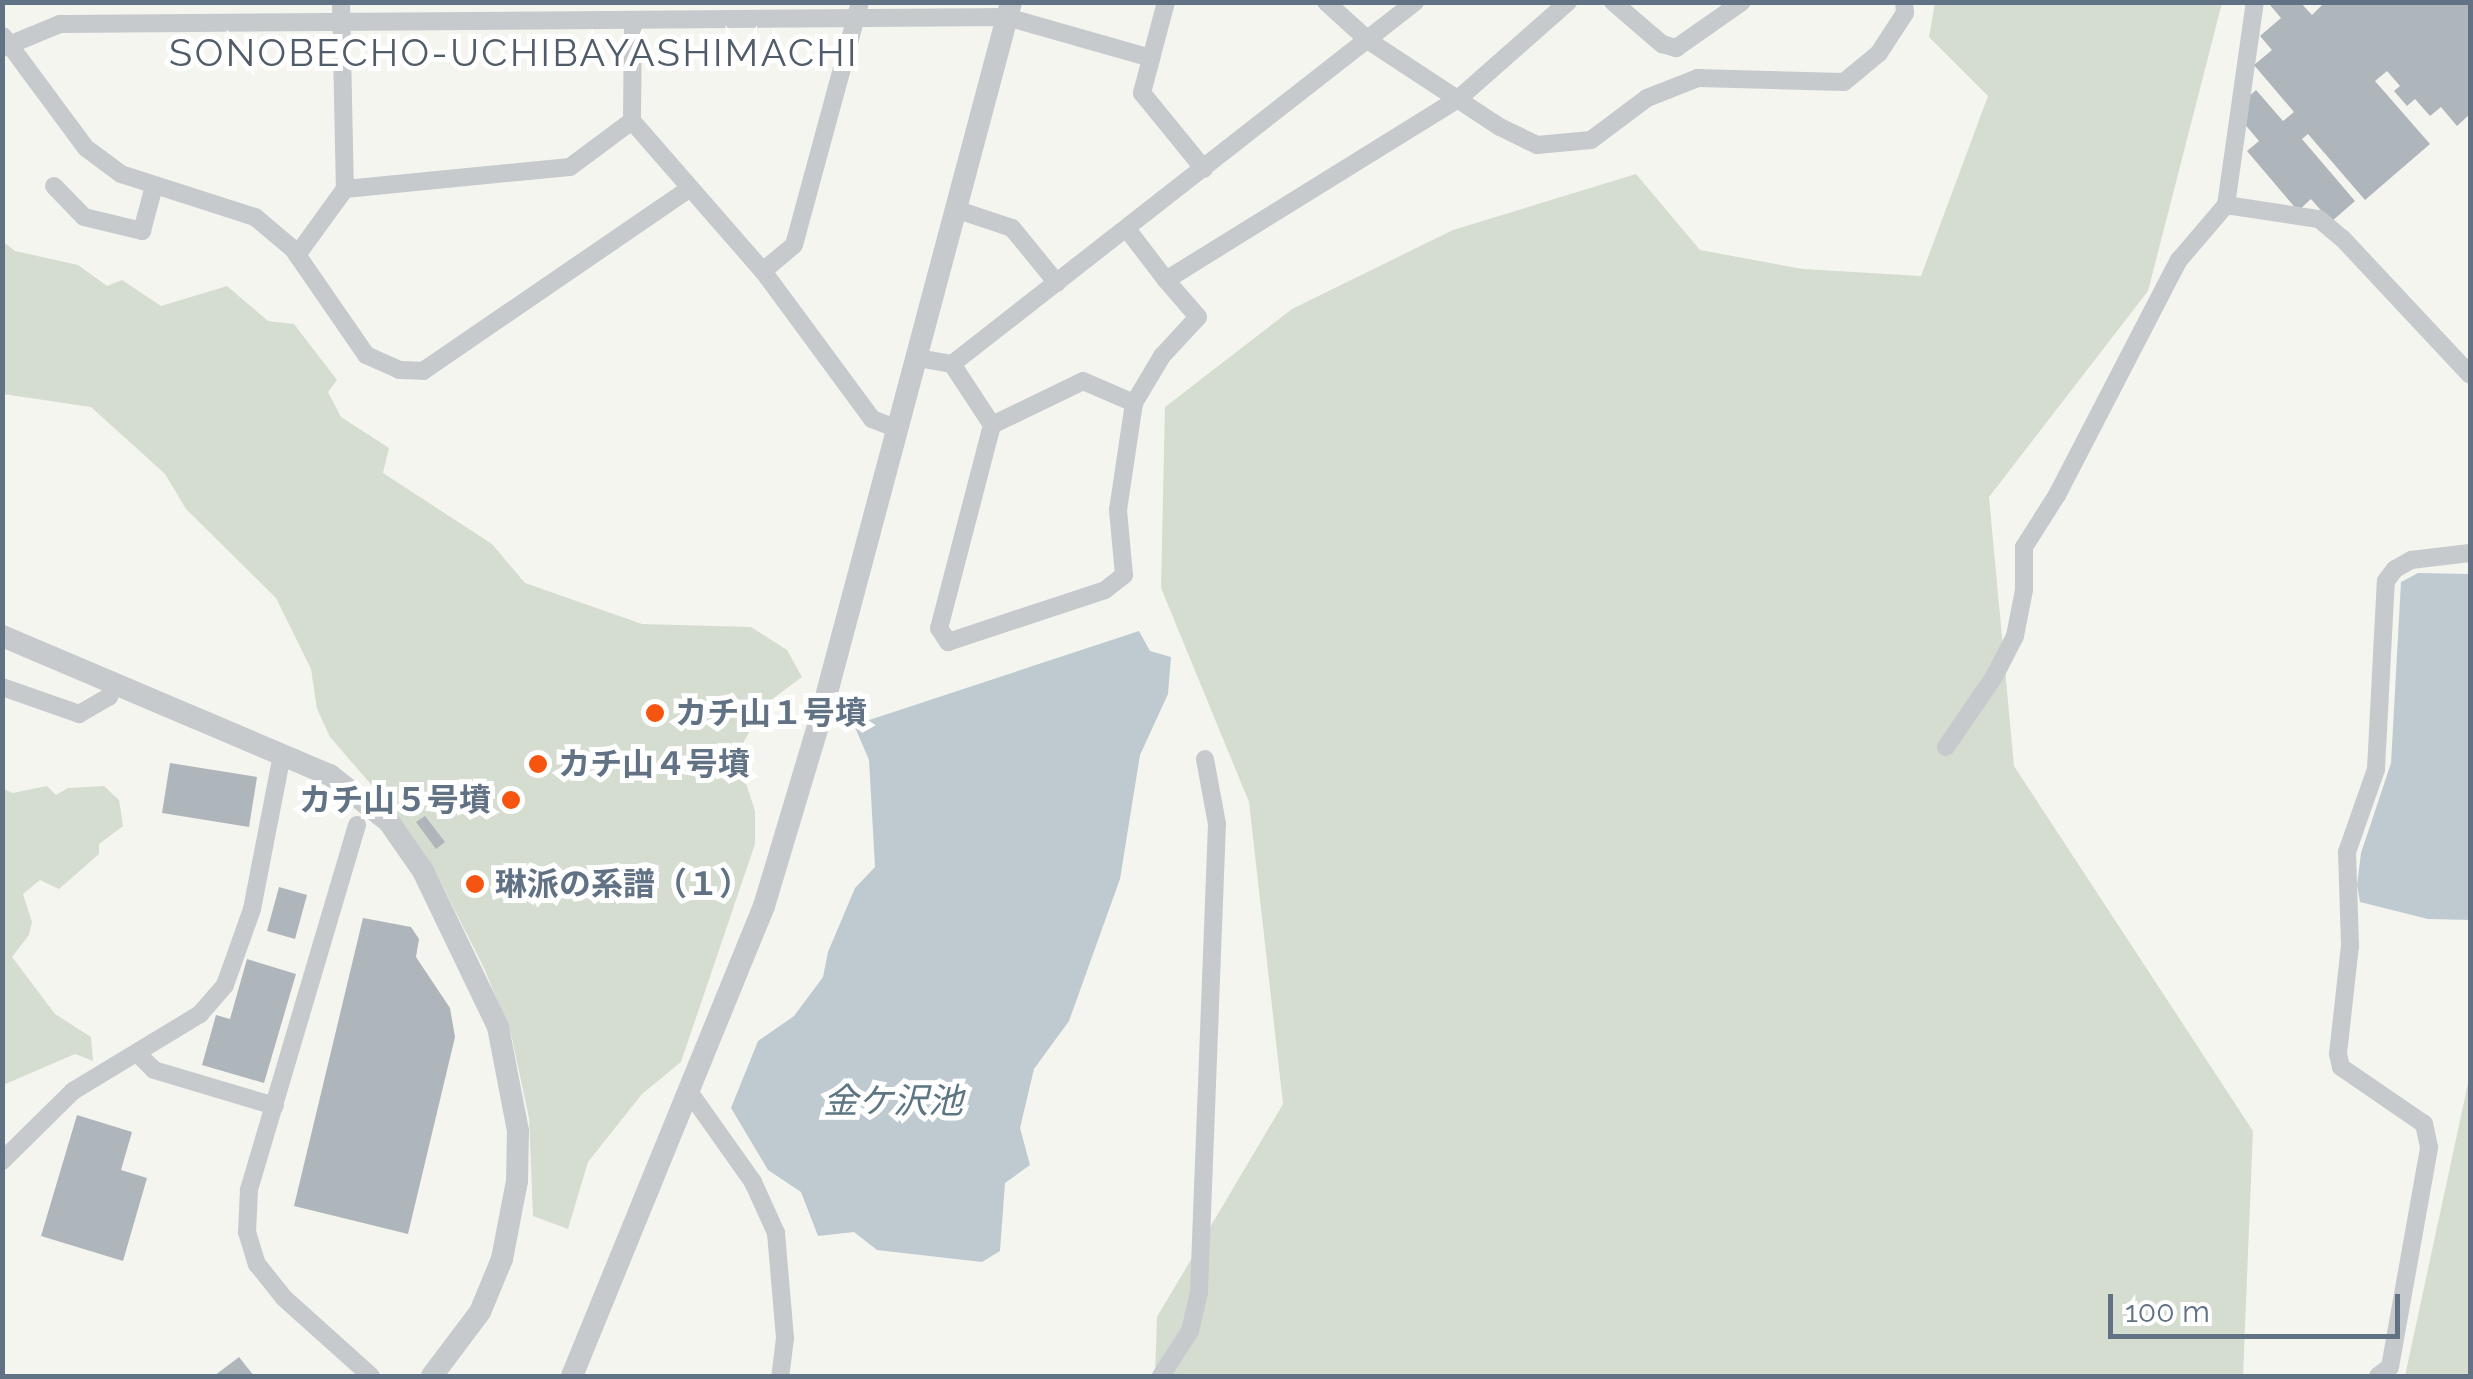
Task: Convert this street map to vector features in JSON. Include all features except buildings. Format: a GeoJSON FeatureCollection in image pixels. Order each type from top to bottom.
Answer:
{"type":"FeatureCollection","features":[{"type":"Feature","properties":{"kind":"street"},"geometry":{"type":"LineString","coordinates":[[60,2],[60,24]]}},
{"type":"Feature","properties":{"kind":"street"},"geometry":{"type":"LineString","coordinates":[[197,2],[197,22]]}},
{"type":"Feature","properties":{"kind":"street"},"geometry":{"type":"LineString","coordinates":[[1166,2],[1142,93],[1204,168]]}},
{"type":"Feature","properties":{"kind":"street"},"geometry":{"type":"LineString","coordinates":[[1326,2],[1369,41],[1458,100],[1538,145],[1591,140],[1647,98],[1698,78],[1844,82],[1879,53],[1905,14],[1904,2]]}},
{"type":"Feature","properties":{"kind":"street"},"geometry":{"type":"LineString","coordinates":[[952,364],[1415,2]]}},
{"type":"Feature","properties":{"kind":"street"},"geometry":{"type":"LineString","coordinates":[[1166,280],[1458,100],[1568,2]]}},
{"type":"Feature","properties":{"kind":"street"},"geometry":{"type":"LineString","coordinates":[[1613,2],[1662,44],[1676,48],[1742,2]]}},
{"type":"Feature","properties":{"kind":"street"},"geometry":{"type":"LineString","coordinates":[[1946,747],[1994,677],[2015,636],[2024,590],[2024,547],[2057,494],[2178,260],[2226,205],[2255,2]]}},
{"type":"Feature","properties":{"kind":"street"},"geometry":{"type":"LineString","coordinates":[[689,188],[423,371],[399,370],[366,355],[298,255],[255,217],[121,174],[86,148],[5,42],[60,24],[197,22],[341,12],[482,12],[632,20],[858,10],[1009,10],[1152,58]]}},
{"type":"Feature","properties":{"kind":"street"},"geometry":{"type":"LineString","coordinates":[[764,270],[794,245],[858,10]]}},
{"type":"Feature","properties":{"kind":"street"},"geometry":{"type":"LineString","coordinates":[[572,1376],[764,906],[820,719],[1009,10]]}},
{"type":"Feature","properties":{"kind":"street"},"geometry":{"type":"LineString","coordinates":[[298,255],[345,189],[341,12]]}},
{"type":"Feature","properties":{"kind":"street"},"geometry":{"type":"LineString","coordinates":[[632,20],[632,121],[764,270],[872,419],[898,429]]}},
{"type":"Feature","properties":{"kind":"street"},"geometry":{"type":"LineString","coordinates":[[345,189],[570,166],[632,121]]}},
{"type":"Feature","properties":{"kind":"street"},"geometry":{"type":"LineString","coordinates":[[54,186],[84,217],[142,231],[154,186]]}},
{"type":"Feature","properties":{"kind":"street"},"geometry":{"type":"LineString","coordinates":[[2226,205],[2319,219],[2342,238],[2470,375]]}},
{"type":"Feature","properties":{"kind":"street"},"geometry":{"type":"LineString","coordinates":[[958,210],[1012,228],[1056,283]]}},
{"type":"Feature","properties":{"kind":"street"},"geometry":{"type":"LineString","coordinates":[[918,358],[952,364],[992,425],[940,628],[948,642],[1105,590],[1124,575],[1118,510],[1134,403],[1162,356],[1198,316],[1127,228]]}},
{"type":"Feature","properties":{"kind":"street"},"geometry":{"type":"LineString","coordinates":[[992,425],[1082,381],[1134,403]]}},
{"type":"Feature","properties":{"kind":"street"},"geometry":{"type":"LineString","coordinates":[[2378,1376],[2390,1366],[2429,1147],[2424,1124],[2340,1067],[2338,1054],[2350,946],[2348,852],[2376,769],[2386,581],[2411,560],[2470,553]]}},
{"type":"Feature","properties":{"kind":"street"},"geometry":{"type":"LineString","coordinates":[[2,636],[330,775],[389,822],[423,871],[498,1027],[508,1062],[518,1131],[517,1182],[502,1259],[480,1312],[432,1376]]}},
{"type":"Feature","properties":{"kind":"street"},"geometry":{"type":"LineString","coordinates":[[2,687],[79,714],[108,696],[114,684]]}},
{"type":"Feature","properties":{"kind":"street"},"geometry":{"type":"LineString","coordinates":[[2,1161],[73,1092],[200,1014],[225,985],[252,909],[282,754]]}},
{"type":"Feature","properties":{"kind":"street"},"geometry":{"type":"LineString","coordinates":[[1161,1376],[1190,1331],[1199,1292],[1218,824],[1205,759]]}},
{"type":"Feature","properties":{"kind":"street"},"geometry":{"type":"LineString","coordinates":[[356,825],[249,1190],[247,1232],[257,1264],[284,1298],[371,1376]]}},
{"type":"Feature","properties":{"kind":"street"},"geometry":{"type":"LineString","coordinates":[[137,1053],[154,1070],[275,1106]]}},
{"type":"Feature","properties":{"kind":"street"},"geometry":{"type":"LineString","coordinates":[[690,1092],[753,1182],[776,1233],[784,1338],[780,1376]]}},
{"type":"Feature","properties":{"kind":"shaded area"},"geometry":{"type":"Polygon","coordinates":[[[1935,3],[2222,3],[2148,291],[1989,497],[2014,766],[2253,1131],[2243,1376],[1155,1376],[1157,1317],[1283,1104],[1249,802],[1161,588],[1165,407],[1292,309],[1453,230],[1636,174],[1700,250],[1803,269],[1921,276],[1988,96],[1929,37],[1935,3]]]}},
{"type":"Feature","properties":{"kind":"shaded area"},"geometry":{"type":"Polygon","coordinates":[[[2,241],[15,251],[78,265],[107,286],[122,280],[161,306],[227,286],[268,321],[294,324],[337,380],[328,392],[341,417],[389,448],[383,473],[492,544],[525,583],[642,624],[751,627],[787,650],[802,677],[767,703],[744,741],[743,774],[755,811],[755,844],[681,1062],[642,1094],[588,1162],[568,1229],[533,1216],[529,1118],[511,1034],[484,968],[434,869],[393,810],[330,737],[317,709],[311,669],[276,598],[186,509],[165,474],[91,407],[3,394],[2,241]]]}},
{"type":"Feature","properties":{"kind":"shaded area"},"geometry":{"type":"Polygon","coordinates":[[[47,786],[56,795],[68,788],[104,786],[119,800],[123,826],[99,844],[99,854],[59,889],[40,880],[23,894],[32,922],[29,935],[12,957],[55,1014],[91,1037],[93,1061],[75,1054],[3,1085],[3,789],[13,793],[47,786]]]}},
{"type":"Feature","properties":{"kind":"shaded area"},"geometry":{"type":"Polygon","coordinates":[[[2470,1074],[2470,1376],[2405,1376],[2470,1074]]]}},
{"type":"Feature","properties":{"kind":"water"},"geometry":{"type":"Polygon","coordinates":[[[2418,573],[2470,574],[2470,920],[2428,919],[2360,902],[2357,885],[2361,853],[2391,763],[2401,582],[2418,573]]]}},
{"type":"Feature","properties":{"kind":"water","name":"金ケ沢池"},"geometry":{"type":"Polygon","coordinates":[[[1139,631],[1150,651],[1171,657],[1168,694],[1140,755],[1120,879],[1069,1021],[1034,1069],[1020,1128],[1030,1165],[1005,1183],[1000,1251],[982,1262],[877,1250],[854,1232],[818,1236],[801,1192],[768,1170],[731,1108],[758,1041],[794,1016],[823,977],[828,952],[855,888],[875,867],[869,760],[854,725],[1139,631]]]}},
{"type":"Feature","properties":{"kind":"place","name":"カチ山１号墳"},"geometry":{"type":"Point","coordinates":[655,713]}},
{"type":"Feature","properties":{"kind":"place","name":"カチ山４号墳"},"geometry":{"type":"Point","coordinates":[538,764]}},
{"type":"Feature","properties":{"kind":"place","name":"カチ山５号墳"},"geometry":{"type":"Point","coordinates":[511,800]}},
{"type":"Feature","properties":{"kind":"place","name":"琳派の系譜（１）"},"geometry":{"type":"Point","coordinates":[475,884]}},
{"type":"Feature","properties":{"kind":"district","name":"SONOBECHO-UCHIBAYASHIMACHI"},"geometry":{"type":"Point","coordinates":[514,53]}}]}
